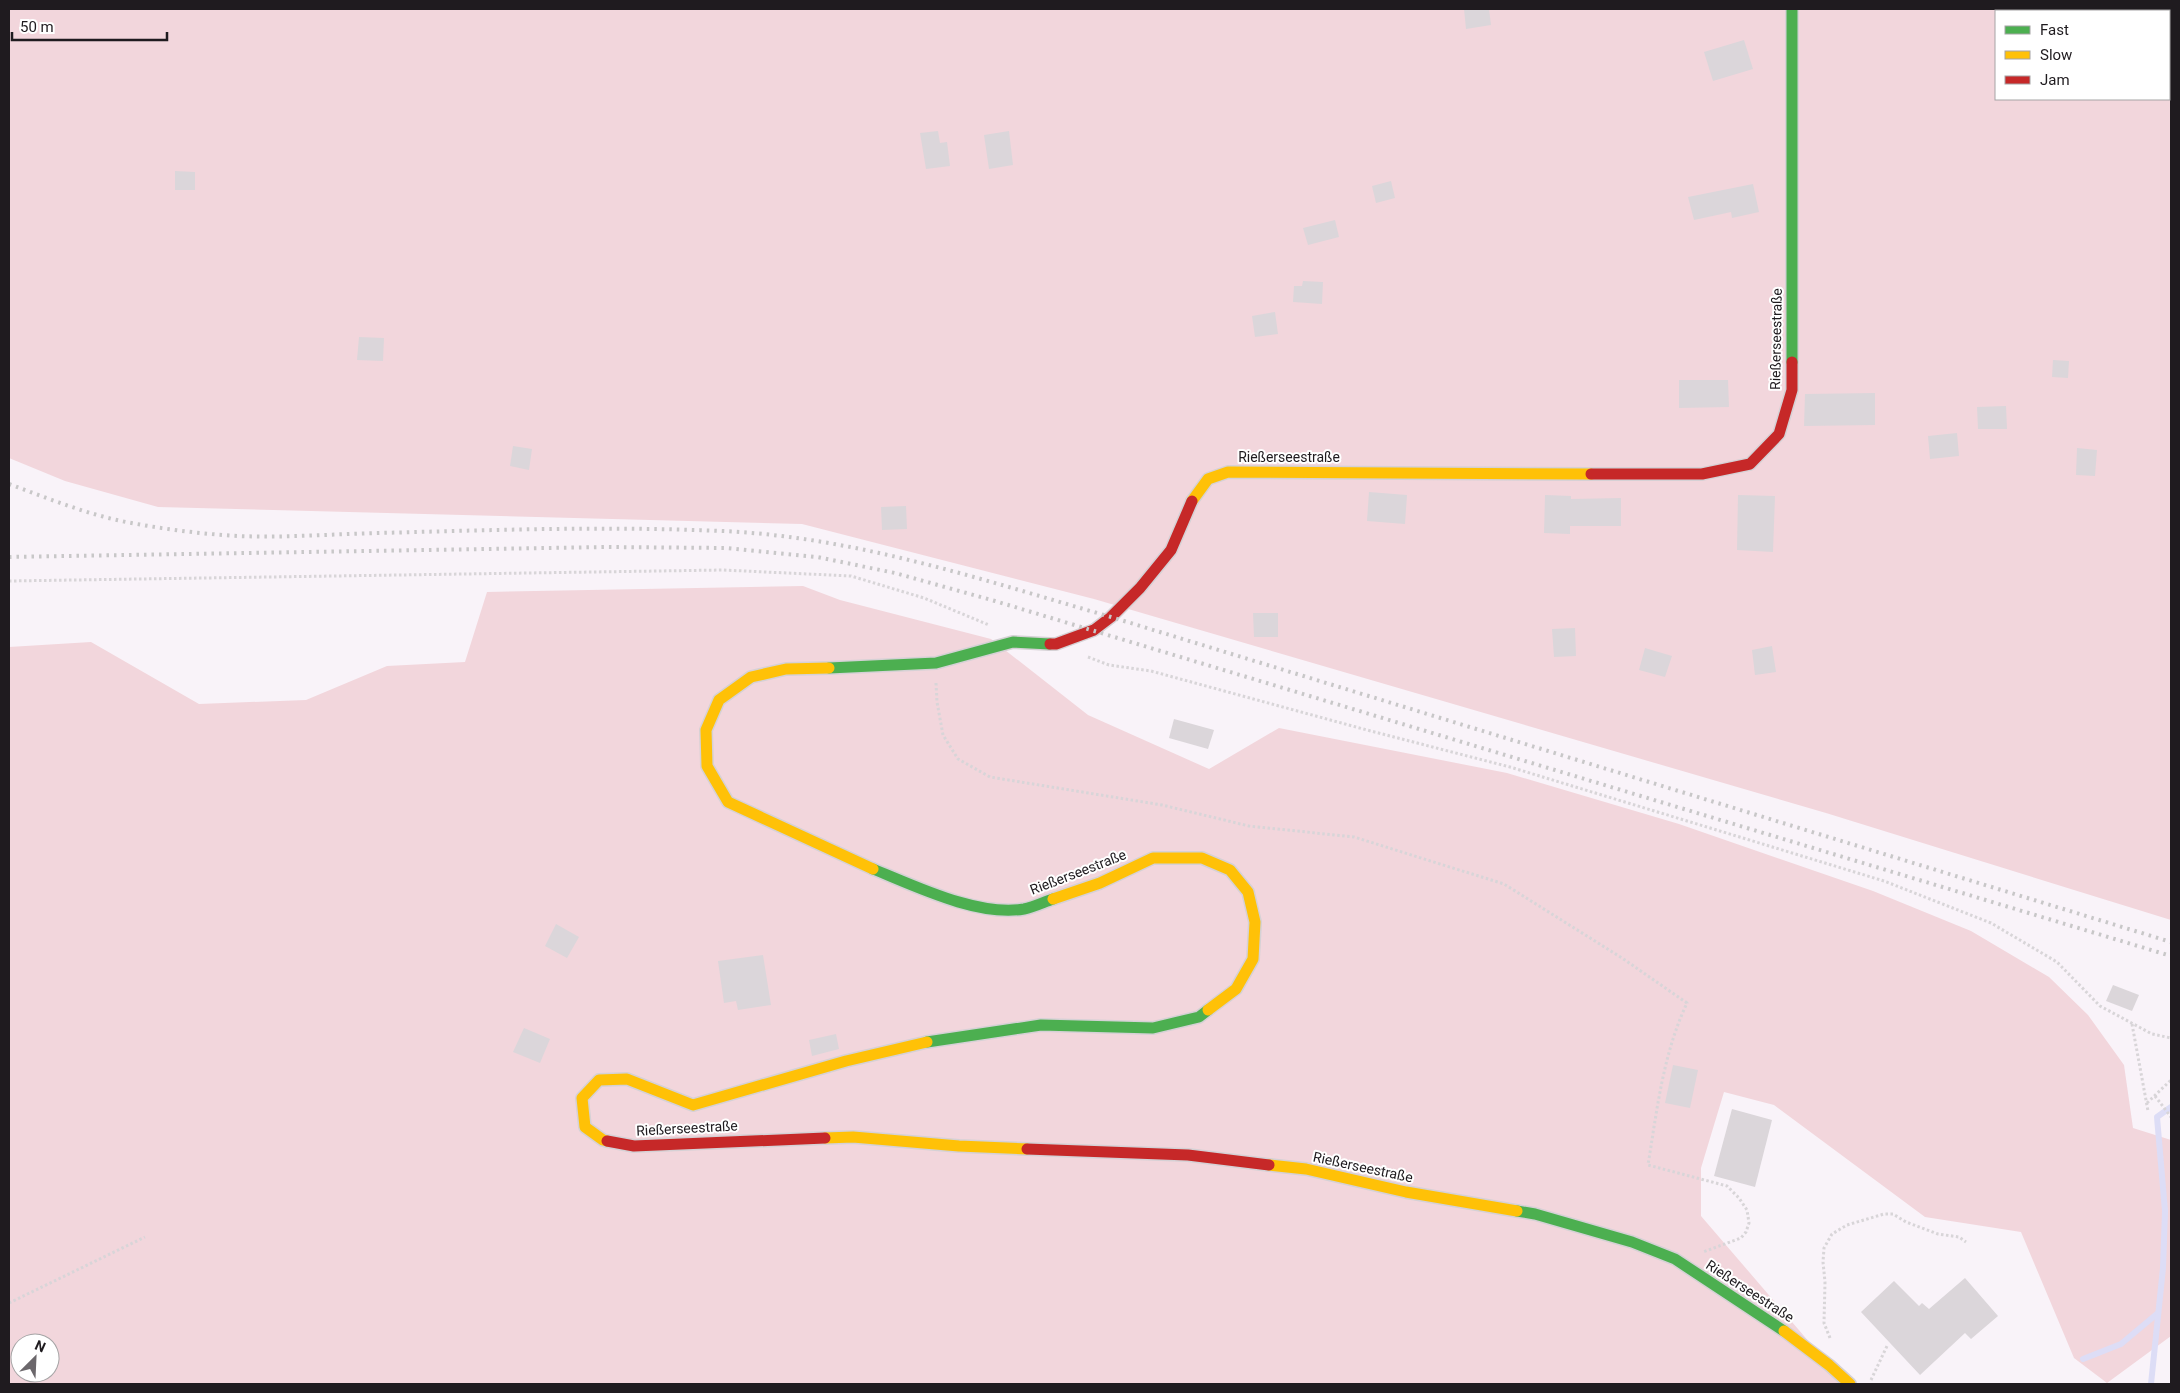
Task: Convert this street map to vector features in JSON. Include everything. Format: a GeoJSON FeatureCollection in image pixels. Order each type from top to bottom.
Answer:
{"type":"FeatureCollection","features":[{"type":"Feature","properties":{"kind":"street","name":"Rießerseestraße"},"geometry":{"type":"LineString","coordinates":[[1792,9],[1792,390],[1779,434],[1750,464],[1702,474],[1228,472],[1208,480],[1188,507],[1172,550],[1140,588],[1111,617],[1094,630],[1056,644],[1014,642],[936,663],[846,668],[786,668],[751,677],[719,700],[706,730],[707,766],[728,802],[863,865],[924,890],[985,909],[1024,908],[1100,883],[1153,858],[1202,858],[1230,870],[1248,892],[1255,922],[1253,959],[1236,989],[1199,1016],[1154,1028],[1041,1025],[937,1040],[846,1061],[693,1105],[626,1079],[599,1080],[582,1098],[585,1127],[602,1140],[634,1146],[766,1139],[853,1137],[987,1147],[1188,1155],[1306,1169],[1406,1192],[1535,1214],[1632,1242],[1675,1259],[1786,1332],[1830,1364],[1850,1384]]}},
{"type":"Feature","properties":{"kind":"path"},"geometry":{"type":"LineString","coordinates":[[9,581],[723,570],[806,573],[851,576],[924,598],[994,628]]}},
{"type":"Feature","properties":{"kind":"path"},"geometry":{"type":"LineString","coordinates":[[1083,655],[1109,665],[1151,671],[1367,730],[1510,766],[1884,881],[1991,923],[2057,962],[2100,1006],[2152,1034],[2171,1038]]}},
{"type":"Feature","properties":{"kind":"path"},"geometry":{"type":"LineString","coordinates":[[936,663],[937,702],[943,735],[958,759],[990,777],[1162,805],[1249,826],[1354,838],[1504,884],[1622,958],[1687,1003],[1676,1027],[1668,1055],[1659,1094],[1648,1165],[1726,1186],[1740,1198],[1747,1210],[1749,1223],[1746,1232],[1741,1238],[1704,1251],[1686,1267]]}},
{"type":"Feature","properties":{"kind":"path"},"geometry":{"type":"LineString","coordinates":[[2132,1024],[2148,1111]]}},
{"type":"Feature","properties":{"kind":"path"},"geometry":{"type":"LineString","coordinates":[[2146,1103],[2171,1080]]}},
{"type":"Feature","properties":{"kind":"path"},"geometry":{"type":"LineString","coordinates":[[2155,1096],[2171,1117]]}},
{"type":"Feature","properties":{"kind":"path"},"geometry":{"type":"LineString","coordinates":[[1831,1340],[1824,1323],[1825,1282],[1823,1262],[1824,1248],[1832,1234],[1847,1225],[1884,1214],[1893,1214],[1906,1222],[1938,1234],[1959,1237],[1966,1242]]}},
{"type":"Feature","properties":{"kind":"path"},"geometry":{"type":"LineString","coordinates":[[9,1303],[146,1237]]}},
{"type":"Feature","properties":{"kind":"path"},"geometry":{"type":"LineString","coordinates":[[1870,1383],[1886,1346]]}},
{"type":"Feature","properties":{"kind":"shaded area"},"geometry":{"type":"Polygon","coordinates":[[[9,9],[2171,9],[2171,920],[1826,813],[1094,599],[802,524],[158,507],[65,481],[9,458],[9,9]]]}},
{"type":"Feature","properties":{"kind":"shaded area"},"geometry":{"type":"Polygon","coordinates":[[[803,586],[840,600],[991,639],[1088,715],[1209,769],[1279,728],[1507,773],[1679,824],[1873,891],[1971,931],[2049,977],[2088,1015],[2124,1065],[2133,1128],[2171,1140],[2171,1336],[2107,1383],[2074,1358],[2021,1232],[1925,1217],[1774,1105],[1724,1092],[1701,1168],[1701,1216],[1829,1365],[1842,1384],[9,1384],[9,647],[91,642],[199,704],[306,700],[387,666],[465,662],[487,592],[803,586]]]}},
{"type":"Feature","properties":{"kind":"building"},"geometry":{"type":"Polygon","coordinates":[[[1464,9],[1489,9],[1491,25],[1466,29],[1464,9]]]}},
{"type":"Feature","properties":{"kind":"building"},"geometry":{"type":"Polygon","coordinates":[[[1744,40],[1753,69],[1713,81],[1704,52],[1744,40]]]}},
{"type":"Feature","properties":{"kind":"building"},"geometry":{"type":"Polygon","coordinates":[[[938,131],[940,143],[947,142],[950,166],[926,169],[920,133],[938,131]]]}},
{"type":"Feature","properties":{"kind":"building"},"geometry":{"type":"Polygon","coordinates":[[[1009,131],[1013,165],[989,169],[984,135],[1009,131]]]}},
{"type":"Feature","properties":{"kind":"building"},"geometry":{"type":"Polygon","coordinates":[[[175,171],[195,172],[195,190],[175,190],[175,171]]]}},
{"type":"Feature","properties":{"kind":"building"},"geometry":{"type":"Polygon","coordinates":[[[1391,181],[1395,198],[1376,203],[1372,186],[1391,181]]]}},
{"type":"Feature","properties":{"kind":"building"},"geometry":{"type":"Polygon","coordinates":[[[1753,184],[1759,212],[1732,218],[1731,212],[1694,220],[1688,197],[1753,184]]]}},
{"type":"Feature","properties":{"kind":"building"},"geometry":{"type":"Polygon","coordinates":[[[1335,220],[1339,237],[1308,245],[1303,228],[1335,220]]]}},
{"type":"Feature","properties":{"kind":"building"},"geometry":{"type":"Polygon","coordinates":[[[1303,281],[1323,282],[1322,304],[1293,302],[1294,286],[1302,286],[1303,281]]]}},
{"type":"Feature","properties":{"kind":"building"},"geometry":{"type":"Polygon","coordinates":[[[1275,312],[1278,334],[1255,337],[1252,316],[1275,312]]]}},
{"type":"Feature","properties":{"kind":"building"},"geometry":{"type":"Polygon","coordinates":[[[359,337],[384,338],[383,361],[357,360],[359,337]]]}},
{"type":"Feature","properties":{"kind":"building"},"geometry":{"type":"Polygon","coordinates":[[[2053,360],[2069,361],[2068,378],[2052,377],[2053,360]]]}},
{"type":"Feature","properties":{"kind":"building"},"geometry":{"type":"Polygon","coordinates":[[[1679,380],[1728,380],[1729,407],[1679,408],[1679,380]]]}},
{"type":"Feature","properties":{"kind":"building"},"geometry":{"type":"Polygon","coordinates":[[[1875,393],[1875,425],[1804,426],[1805,394],[1875,393]]]}},
{"type":"Feature","properties":{"kind":"building"},"geometry":{"type":"Polygon","coordinates":[[[2006,406],[2007,429],[1978,429],[1977,407],[2006,406]]]}},
{"type":"Feature","properties":{"kind":"building"},"geometry":{"type":"Polygon","coordinates":[[[1957,433],[1959,456],[1930,459],[1928,436],[1957,433]]]}},
{"type":"Feature","properties":{"kind":"building"},"geometry":{"type":"Polygon","coordinates":[[[513,446],[532,449],[529,470],[510,466],[513,446]]]}},
{"type":"Feature","properties":{"kind":"building"},"geometry":{"type":"Polygon","coordinates":[[[2077,448],[2097,450],[2095,476],[2076,475],[2077,448]]]}},
{"type":"Feature","properties":{"kind":"building"},"geometry":{"type":"Polygon","coordinates":[[[1369,492],[1407,495],[1405,524],[1367,521],[1369,492]]]}},
{"type":"Feature","properties":{"kind":"building"},"geometry":{"type":"Polygon","coordinates":[[[1545,495],[1571,496],[1571,499],[1621,498],[1621,526],[1570,526],[1570,534],[1544,533],[1545,495]]]}},
{"type":"Feature","properties":{"kind":"building"},"geometry":{"type":"Polygon","coordinates":[[[1738,495],[1775,496],[1773,552],[1737,550],[1738,495]]]}},
{"type":"Feature","properties":{"kind":"building"},"geometry":{"type":"Polygon","coordinates":[[[906,506],[907,529],[882,530],[881,507],[906,506]]]}},
{"type":"Feature","properties":{"kind":"building"},"geometry":{"type":"Polygon","coordinates":[[[1253,613],[1278,613],[1278,637],[1254,637],[1253,613]]]}},
{"type":"Feature","properties":{"kind":"building"},"geometry":{"type":"Polygon","coordinates":[[[1575,628],[1576,656],[1554,657],[1552,629],[1575,628]]]}},
{"type":"Feature","properties":{"kind":"building"},"geometry":{"type":"Polygon","coordinates":[[[1772,646],[1776,672],[1755,675],[1752,650],[1772,646]]]}},
{"type":"Feature","properties":{"kind":"building"},"geometry":{"type":"Polygon","coordinates":[[[1645,648],[1672,656],[1665,677],[1639,670],[1645,648]]]}},
{"type":"Feature","properties":{"kind":"building"},"geometry":{"type":"Polygon","coordinates":[[[1174,719],[1214,730],[1208,749],[1169,738],[1174,719]]]}},
{"type":"Feature","properties":{"kind":"building"},"geometry":{"type":"Polygon","coordinates":[[[556,924],[579,937],[567,958],[545,946],[556,924]]]}},
{"type":"Feature","properties":{"kind":"building"},"geometry":{"type":"Polygon","coordinates":[[[763,955],[771,1005],[738,1010],[736,1001],[724,1003],[718,961],[763,955]]]}},
{"type":"Feature","properties":{"kind":"building"},"geometry":{"type":"Polygon","coordinates":[[[2113,985],[2139,995],[2132,1011],[2106,1001],[2113,985]]]}},
{"type":"Feature","properties":{"kind":"building"},"geometry":{"type":"Polygon","coordinates":[[[524,1028],[550,1039],[540,1063],[513,1052],[524,1028]]]}},
{"type":"Feature","properties":{"kind":"building"},"geometry":{"type":"Polygon","coordinates":[[[836,1034],[839,1049],[812,1056],[809,1040],[836,1034]]]}},
{"type":"Feature","properties":{"kind":"building"},"geometry":{"type":"Polygon","coordinates":[[[1673,1065],[1698,1070],[1690,1108],[1665,1103],[1673,1065]]]}},
{"type":"Feature","properties":{"kind":"building"},"geometry":{"type":"Polygon","coordinates":[[[1732,1109],[1772,1120],[1755,1187],[1714,1176],[1732,1109]]]}},
{"type":"Feature","properties":{"kind":"building"},"geometry":{"type":"Polygon","coordinates":[[[1965,1278],[1998,1316],[1971,1339],[1965,1333],[1920,1375],[1861,1312],[1894,1281],[1919,1306],[1922,1303],[1929,1309],[1965,1278]]]}},
{"type":"Feature","properties":{"kind":"waterway"},"geometry":{"type":"LineString","coordinates":[[2151,1384],[2163,1268],[2165,1211],[2157,1117],[2171,1107]]}},
{"type":"Feature","properties":{"kind":"waterway"},"geometry":{"type":"LineString","coordinates":[[2083,1359],[2121,1344],[2158,1313]]}},
{"type":"Feature","properties":{"kind":"railway"},"geometry":{"type":"LineString","coordinates":[[9,484],[111,519],[196,533],[291,536],[550,529],[722,531],[772,535],[870,551],[967,575],[1111,617],[2171,942]]}},
{"type":"Feature","properties":{"kind":"railway"},"geometry":{"type":"LineString","coordinates":[[9,557],[605,547],[726,548],[817,557],[895,573],[995,601],[2171,956]]}},
{"type":"Feature","properties":{"kind":"traffic: fast"},"geometry":{"type":"LineString","coordinates":[[1792,9],[1792,362]]}},
{"type":"Feature","properties":{"kind":"traffic: fast"},"geometry":{"type":"LineString","coordinates":[[829,668],[936,663],[1013,642],[1050,644]]}},
{"type":"Feature","properties":{"kind":"traffic: fast"},"geometry":{"type":"LineString","coordinates":[[873,869],[927,891],[987,909],[1024,909],[1053,899]]}},
{"type":"Feature","properties":{"kind":"traffic: fast"},"geometry":{"type":"LineString","coordinates":[[927,1042],[1041,1025],[1153,1028],[1199,1017],[1208,1010]]}},
{"type":"Feature","properties":{"kind":"traffic: fast"},"geometry":{"type":"LineString","coordinates":[[1517,1211],[1535,1214],[1632,1242],[1675,1259],[1784,1331]]}},
{"type":"Feature","properties":{"kind":"traffic: slow"},"geometry":{"type":"LineString","coordinates":[[1192,501],[1208,479],[1228,472],[1591,474]]}},
{"type":"Feature","properties":{"kind":"traffic: slow"},"geometry":{"type":"LineString","coordinates":[[829,668],[786,669],[751,677],[719,700],[706,730],[707,766],[728,802],[873,869]]}},
{"type":"Feature","properties":{"kind":"traffic: slow"},"geometry":{"type":"LineString","coordinates":[[1053,899],[1100,883],[1153,858],[1202,858],[1230,870],[1248,892],[1255,922],[1253,959],[1236,989],[1208,1010]]}},
{"type":"Feature","properties":{"kind":"traffic: slow"},"geometry":{"type":"LineString","coordinates":[[607,1141],[585,1127],[582,1098],[599,1080],[627,1079],[693,1105],[846,1061],[927,1042]]}},
{"type":"Feature","properties":{"kind":"traffic: slow"},"geometry":{"type":"LineString","coordinates":[[825,1138],[853,1137],[959,1146],[1027,1149]]}},
{"type":"Feature","properties":{"kind":"traffic: slow"},"geometry":{"type":"LineString","coordinates":[[1269,1165],[1306,1169],[1406,1192],[1517,1211]]}},
{"type":"Feature","properties":{"kind":"traffic: slow"},"geometry":{"type":"LineString","coordinates":[[1784,1331],[1829,1365],[1850,1384]]}},
{"type":"Feature","properties":{"kind":"traffic: jam"},"geometry":{"type":"LineString","coordinates":[[1591,474],[1702,474],[1750,464],[1779,434],[1792,390],[1792,362]]}},
{"type":"Feature","properties":{"kind":"traffic: jam"},"geometry":{"type":"LineString","coordinates":[[1050,644],[1056,644],[1094,630],[1111,617],[1140,588],[1171,550],[1192,501]]}},
{"type":"Feature","properties":{"kind":"traffic: jam"},"geometry":{"type":"LineString","coordinates":[[607,1141],[634,1146],[825,1138]]}},
{"type":"Feature","properties":{"kind":"traffic: jam"},"geometry":{"type":"LineString","coordinates":[[1027,1149],[1188,1155],[1269,1165]]}}]}
